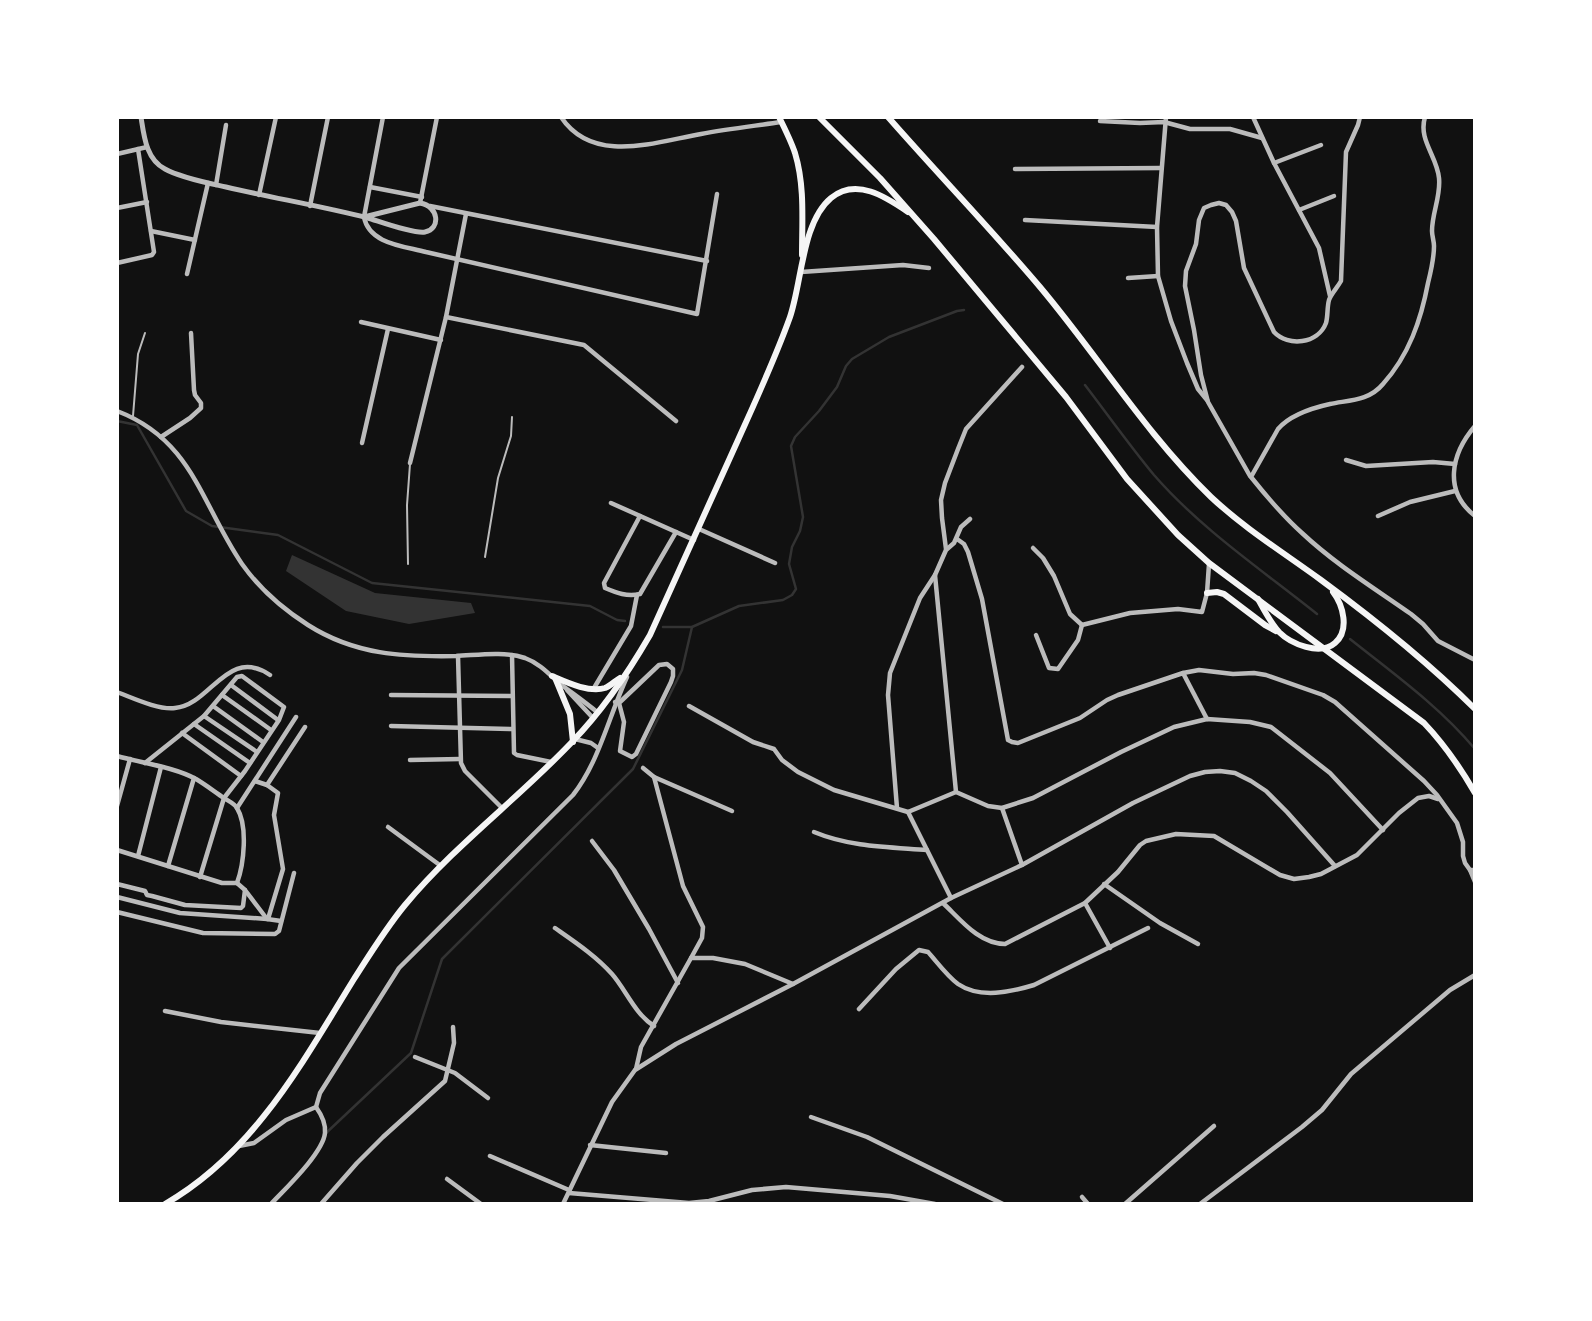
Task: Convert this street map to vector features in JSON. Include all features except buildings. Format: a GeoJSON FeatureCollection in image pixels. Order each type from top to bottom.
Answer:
{"type":"FeatureCollection","features":[{"type":"Feature","properties":{"kind":"main road"},"geometry":{"type":"LineString","coordinates":[[819,117],[913,215],[1066,397],[1127,479],[1178,536],[1209,563],[1424,723],[1453,757],[1475,793]]}},
{"type":"Feature","properties":{"kind":"main road"},"geometry":{"type":"LineString","coordinates":[[888,117],[1041,288],[1141,418],[1211,497],[1237,520],[1322,581],[1448,682],[1475,709]]}},
{"type":"Feature","properties":{"kind":"main road"},"geometry":{"type":"LineString","coordinates":[[780,120],[791,142],[799,169],[802,191],[802,268]]}},
{"type":"Feature","properties":{"kind":"main road"},"geometry":{"type":"LineString","coordinates":[[165,1204],[210,1173],[239,1146],[282,1093],[388,927],[406,904],[442,866],[574,741],[629,670],[650,635],[779,347],[792,311],[815,218],[823,206],[842,191],[855,188],[890,199],[913,215]]}},
{"type":"Feature","properties":{"kind":"main road"},"geometry":{"type":"LineString","coordinates":[[1207,593],[1217,592],[1230,597],[1265,625],[1288,639],[1306,647],[1325,648],[1340,637],[1343,616],[1335,595],[1322,581]]}},
{"type":"Feature","properties":{"kind":"main road"},"geometry":{"type":"LineString","coordinates":[[1257,597],[1279,633]]}},
{"type":"Feature","properties":{"kind":"main road"},"geometry":{"type":"LineString","coordinates":[[554,678],[584,687],[608,687],[629,670]]}},
{"type":"Feature","properties":{"kind":"main road"},"geometry":{"type":"LineString","coordinates":[[554,678],[570,714],[574,741]]}},
{"type":"Feature","properties":{"kind":"street"},"geometry":{"type":"LineString","coordinates":[[141,117],[147,148],[163,169],[216,185],[424,232],[430,230],[435,222],[436,213],[421,200],[370,187]]}},
{"type":"Feature","properties":{"kind":"street"},"geometry":{"type":"LineString","coordinates":[[259,195],[275,117]]}},
{"type":"Feature","properties":{"kind":"street"},"geometry":{"type":"LineString","coordinates":[[310,206],[328,117]]}},
{"type":"Feature","properties":{"kind":"street"},"geometry":{"type":"LineString","coordinates":[[383,117],[364,217],[368,229],[383,240],[426,252],[697,314],[717,194]]}},
{"type":"Feature","properties":{"kind":"street"},"geometry":{"type":"LineString","coordinates":[[421,200],[437,117]]}},
{"type":"Feature","properties":{"kind":"street"},"geometry":{"type":"LineString","coordinates":[[561,117],[576,135],[588,141],[621,147],[780,120]]}},
{"type":"Feature","properties":{"kind":"street"},"geometry":{"type":"LineString","coordinates":[[1208,402],[1185,286],[1186,271],[1196,244],[1199,219],[1204,208],[1219,203],[1226,205],[1232,212],[1236,220],[1244,268],[1274,332],[1281,339],[1305,341],[1321,332],[1326,322],[1330,297],[1319,248],[1253,117]]}},
{"type":"Feature","properties":{"kind":"street"},"geometry":{"type":"LineString","coordinates":[[1330,297],[1341,281],[1346,152],[1360,117]]}},
{"type":"Feature","properties":{"kind":"street"},"geometry":{"type":"LineString","coordinates":[[1251,477],[1278,429],[1289,419],[1315,408],[1358,400],[1375,391],[1382,386],[1406,351],[1423,310],[1432,264],[1432,231],[1439,187],[1437,168],[1424,138],[1425,117]]}},
{"type":"Feature","properties":{"kind":"street"},"geometry":{"type":"LineString","coordinates":[[1100,121],[1140,123],[1165,120],[1190,129],[1230,129],[1263,138]]}},
{"type":"Feature","properties":{"kind":"street"},"geometry":{"type":"LineString","coordinates":[[1165,120],[1157,227],[1158,276],[1171,321],[1198,389],[1251,477],[1303,534],[1329,556],[1411,614],[1438,642],[1475,660]]}},
{"type":"Feature","properties":{"kind":"street"},"geometry":{"type":"LineString","coordinates":[[216,185],[226,125]]}},
{"type":"Feature","properties":{"kind":"street"},"geometry":{"type":"LineString","coordinates":[[1274,163],[1321,145]]}},
{"type":"Feature","properties":{"kind":"street"},"geometry":{"type":"LineString","coordinates":[[117,154],[147,148]]}},
{"type":"Feature","properties":{"kind":"street"},"geometry":{"type":"LineString","coordinates":[[117,263],[152,255],[154,251],[138,149]]}},
{"type":"Feature","properties":{"kind":"street"},"geometry":{"type":"LineString","coordinates":[[1015,169],[1161,168]]}},
{"type":"Feature","properties":{"kind":"street"},"geometry":{"type":"LineString","coordinates":[[187,274],[208,183]]}},
{"type":"Feature","properties":{"kind":"street"},"geometry":{"type":"LineString","coordinates":[[1299,210],[1334,196]]}},
{"type":"Feature","properties":{"kind":"street"},"geometry":{"type":"LineString","coordinates":[[364,217],[421,200]]}},
{"type":"Feature","properties":{"kind":"street"},"geometry":{"type":"LineString","coordinates":[[117,208],[146,202]]}},
{"type":"Feature","properties":{"kind":"street"},"geometry":{"type":"LineString","coordinates":[[429,206],[707,261]]}},
{"type":"Feature","properties":{"kind":"street"},"geometry":{"type":"LineString","coordinates":[[410,463],[441,340],[466,214]]}},
{"type":"Feature","properties":{"kind":"street"},"geometry":{"type":"LineString","coordinates":[[1025,220],[1157,227]]}},
{"type":"Feature","properties":{"kind":"street"},"geometry":{"type":"LineString","coordinates":[[152,231],[195,240]]}},
{"type":"Feature","properties":{"kind":"street"},"geometry":{"type":"LineString","coordinates":[[802,268],[903,265],[929,268]]}},
{"type":"Feature","properties":{"kind":"street"},"geometry":{"type":"LineString","coordinates":[[1128,278],[1158,276]]}},
{"type":"Feature","properties":{"kind":"street"},"geometry":{"type":"LineString","coordinates":[[446,317],[584,345],[676,421]]}},
{"type":"Feature","properties":{"kind":"street"},"geometry":{"type":"LineString","coordinates":[[361,322],[441,340]]}},
{"type":"Feature","properties":{"kind":"street"},"geometry":{"type":"LineString","coordinates":[[362,443],[388,328]]}},
{"type":"Feature","properties":{"kind":"street"},"geometry":{"type":"LineString","coordinates":[[161,437],[190,418],[202,406],[194,390],[191,333]]}},
{"type":"Feature","properties":{"kind":"street"},"geometry":{"type":"LineString","coordinates":[[946,550],[941,500],[958,449],[967,429],[1022,367]]}},
{"type":"Feature","properties":{"kind":"street"},"geometry":{"type":"LineString","coordinates":[[117,411],[147,425],[186,464],[247,570],[294,616],[325,635],[378,653],[414,656],[512,654],[533,661],[577,695],[595,715]]}},
{"type":"Feature","properties":{"kind":"street"},"geometry":{"type":"LineString","coordinates":[[1475,426],[1455,464],[1454,478],[1455,491],[1460,502],[1475,516]]}},
{"type":"Feature","properties":{"kind":"street"},"geometry":{"type":"LineString","coordinates":[[1346,460],[1366,466],[1433,462],[1455,464]]}},
{"type":"Feature","properties":{"kind":"street"},"geometry":{"type":"LineString","coordinates":[[1378,516],[1410,502],[1455,491]]}},
{"type":"Feature","properties":{"kind":"street"},"geometry":{"type":"LineString","coordinates":[[611,503],[694,540]]}},
{"type":"Feature","properties":{"kind":"street"},"geometry":{"type":"LineString","coordinates":[[637,595],[620,594],[605,588],[604,583],[640,516]]}},
{"type":"Feature","properties":{"kind":"street"},"geometry":{"type":"LineString","coordinates":[[897,808],[888,695],[890,673],[920,598],[935,575],[946,550],[957,539],[961,527],[970,519]]}},
{"type":"Feature","properties":{"kind":"street"},"geometry":{"type":"LineString","coordinates":[[699,529],[775,562]]}},
{"type":"Feature","properties":{"kind":"street"},"geometry":{"type":"LineString","coordinates":[[594,688],[631,626],[637,595],[642,591],[676,532]]}},
{"type":"Feature","properties":{"kind":"street"},"geometry":{"type":"LineString","coordinates":[[957,539],[964,544],[968,552],[982,598],[1008,740],[1018,743],[1068,723],[1118,695],[1183,673],[1199,670],[1266,675],[1323,695],[1335,702],[1424,782],[1457,823],[1465,863],[1473,870],[1475,882]]}},
{"type":"Feature","properties":{"kind":"street"},"geometry":{"type":"LineString","coordinates":[[1034,548],[1054,576],[1070,614],[1082,625]]}},
{"type":"Feature","properties":{"kind":"street"},"geometry":{"type":"LineString","coordinates":[[1082,625],[1130,613],[1178,609],[1202,612],[1207,593],[1209,563]]}},
{"type":"Feature","properties":{"kind":"street"},"geometry":{"type":"LineString","coordinates":[[935,575],[956,792]]}},
{"type":"Feature","properties":{"kind":"street"},"geometry":{"type":"LineString","coordinates":[[1036,635],[1049,668],[1058,669],[1078,640],[1082,625]]}},
{"type":"Feature","properties":{"kind":"street"},"geometry":{"type":"LineString","coordinates":[[512,654],[514,753],[551,762]]}},
{"type":"Feature","properties":{"kind":"street"},"geometry":{"type":"LineString","coordinates":[[458,656],[460,761],[465,771],[502,808]]}},
{"type":"Feature","properties":{"kind":"street"},"geometry":{"type":"LineString","coordinates":[[667,664],[673,669],[671,682],[636,754],[632,757],[620,751],[624,722],[617,702],[659,665],[667,664]]}},
{"type":"Feature","properties":{"kind":"street"},"geometry":{"type":"LineString","coordinates":[[117,692],[159,707],[177,708],[191,702],[237,668],[255,667],[270,675]]}},
{"type":"Feature","properties":{"kind":"street"},"geometry":{"type":"LineString","coordinates":[[271,1204],[319,1148],[325,1134],[324,1122],[316,1107],[320,1093],[399,968],[573,795],[591,768],[629,670]]}},
{"type":"Feature","properties":{"kind":"street"},"geometry":{"type":"LineString","coordinates":[[1183,673],[1207,719]]}},
{"type":"Feature","properties":{"kind":"street"},"geometry":{"type":"LineString","coordinates":[[145,763],[204,716],[237,677],[242,676],[285,709],[224,798],[200,877]]}},
{"type":"Feature","properties":{"kind":"street"},"geometry":{"type":"LineString","coordinates":[[231,685],[279,720]]}},
{"type":"Feature","properties":{"kind":"street"},"geometry":{"type":"LineString","coordinates":[[222,695],[271,730]]}},
{"type":"Feature","properties":{"kind":"street"},"geometry":{"type":"LineString","coordinates":[[391,695],[512,696]]}},
{"type":"Feature","properties":{"kind":"street"},"geometry":{"type":"LineString","coordinates":[[213,706],[263,742]]}},
{"type":"Feature","properties":{"kind":"street"},"geometry":{"type":"LineString","coordinates":[[689,706],[753,742],[774,749],[782,760],[798,772],[834,790],[908,811],[956,792],[988,806],[1002,808],[1033,799],[1174,727],[1207,719],[1250,722],[1271,727],[1330,773],[1383,830]]}},
{"type":"Feature","properties":{"kind":"street"},"geometry":{"type":"LineString","coordinates":[[204,716],[257,752]]}},
{"type":"Feature","properties":{"kind":"street"},"geometry":{"type":"LineString","coordinates":[[237,808],[296,717]]}},
{"type":"Feature","properties":{"kind":"street"},"geometry":{"type":"LineString","coordinates":[[194,724],[250,763]]}},
{"type":"Feature","properties":{"kind":"street"},"geometry":{"type":"LineString","coordinates":[[391,726],[512,729]]}},
{"type":"Feature","properties":{"kind":"street"},"geometry":{"type":"LineString","coordinates":[[267,785],[305,727]]}},
{"type":"Feature","properties":{"kind":"street"},"geometry":{"type":"LineString","coordinates":[[182,733],[241,776]]}},
{"type":"Feature","properties":{"kind":"street"},"geometry":{"type":"LineString","coordinates":[[574,741],[591,743],[598,748]]}},
{"type":"Feature","properties":{"kind":"street"},"geometry":{"type":"LineString","coordinates":[[117,756],[194,778],[237,808],[244,841],[242,870],[237,883]]}},
{"type":"Feature","properties":{"kind":"street"},"geometry":{"type":"LineString","coordinates":[[117,806],[130,759]]}},
{"type":"Feature","properties":{"kind":"street"},"geometry":{"type":"LineString","coordinates":[[410,760],[460,761]]}},
{"type":"Feature","properties":{"kind":"street"},"geometry":{"type":"LineString","coordinates":[[138,856],[160,767]]}},
{"type":"Feature","properties":{"kind":"street"},"geometry":{"type":"LineString","coordinates":[[643,768],[654,777],[732,811]]}},
{"type":"Feature","properties":{"kind":"street"},"geometry":{"type":"LineString","coordinates":[[563,1204],[612,1101],[635,1070],[676,1044],[951,898],[1022,865],[1133,803],[1190,776],[1220,771],[1235,773],[1251,781],[1266,791],[1287,812],[1335,866]]}},
{"type":"Feature","properties":{"kind":"street"},"geometry":{"type":"LineString","coordinates":[[635,1070],[642,1047],[702,938],[703,927],[683,887],[654,777]]}},
{"type":"Feature","properties":{"kind":"street"},"geometry":{"type":"LineString","coordinates":[[168,866],[194,778]]}},
{"type":"Feature","properties":{"kind":"street"},"geometry":{"type":"LineString","coordinates":[[255,781],[278,793],[274,815],[284,867],[267,919]]}},
{"type":"Feature","properties":{"kind":"street"},"geometry":{"type":"LineString","coordinates":[[943,903],[988,942],[1010,942],[1085,903],[1146,841],[1176,834],[1214,836],[1280,875],[1294,879],[1321,874],[1357,855],[1418,798],[1424,782]]}},
{"type":"Feature","properties":{"kind":"street"},"geometry":{"type":"LineString","coordinates":[[1418,798],[1429,796],[1440,800]]}},
{"type":"Feature","properties":{"kind":"street"},"geometry":{"type":"LineString","coordinates":[[1002,808],[1022,865]]}},
{"type":"Feature","properties":{"kind":"street"},"geometry":{"type":"LineString","coordinates":[[908,811],[951,898]]}},
{"type":"Feature","properties":{"kind":"street"},"geometry":{"type":"LineString","coordinates":[[388,827],[442,866]]}},
{"type":"Feature","properties":{"kind":"street"},"geometry":{"type":"LineString","coordinates":[[814,832],[867,846],[927,850]]}},
{"type":"Feature","properties":{"kind":"street"},"geometry":{"type":"LineString","coordinates":[[592,841],[614,870],[678,984]]}},
{"type":"Feature","properties":{"kind":"street"},"geometry":{"type":"LineString","coordinates":[[117,850],[200,877],[222,883],[237,883],[267,919]]}},
{"type":"Feature","properties":{"kind":"street"},"geometry":{"type":"LineString","coordinates":[[117,912],[203,933],[275,934],[279,931],[294,873]]}},
{"type":"Feature","properties":{"kind":"street"},"geometry":{"type":"LineString","coordinates":[[117,884],[185,905],[241,908],[245,890]]}},
{"type":"Feature","properties":{"kind":"street"},"geometry":{"type":"LineString","coordinates":[[1104,884],[1160,923],[1198,944]]}},
{"type":"Feature","properties":{"kind":"street"},"geometry":{"type":"LineString","coordinates":[[117,897],[180,913],[281,921]]}},
{"type":"Feature","properties":{"kind":"street"},"geometry":{"type":"LineString","coordinates":[[1085,903],[1110,948]]}},
{"type":"Feature","properties":{"kind":"street"},"geometry":{"type":"LineString","coordinates":[[555,928],[604,966],[640,1014],[654,1026]]}},
{"type":"Feature","properties":{"kind":"street"},"geometry":{"type":"LineString","coordinates":[[859,1009],[896,969],[919,950],[928,951],[958,984],[969,989],[998,993],[1034,985],[1148,928]]}},
{"type":"Feature","properties":{"kind":"street"},"geometry":{"type":"LineString","coordinates":[[691,958],[713,958],[745,964],[793,984]]}},
{"type":"Feature","properties":{"kind":"street"},"geometry":{"type":"LineString","coordinates":[[1200,1204],[1302,1128],[1322,1110],[1351,1074],[1450,990],[1475,975]]}},
{"type":"Feature","properties":{"kind":"street"},"geometry":{"type":"LineString","coordinates":[[164,1012],[220,1022],[320,1033]]}},
{"type":"Feature","properties":{"kind":"street"},"geometry":{"type":"LineString","coordinates":[[321,1204],[366,1154],[445,1081],[454,1043],[453,1027]]}},
{"type":"Feature","properties":{"kind":"street"},"geometry":{"type":"LineString","coordinates":[[415,1056],[455,1073],[488,1098]]}},
{"type":"Feature","properties":{"kind":"street"},"geometry":{"type":"LineString","coordinates":[[239,1146],[254,1143],[286,1120],[316,1107]]}},
{"type":"Feature","properties":{"kind":"street"},"geometry":{"type":"LineString","coordinates":[[811,1118],[867,1137],[1003,1204]]}},
{"type":"Feature","properties":{"kind":"street"},"geometry":{"type":"LineString","coordinates":[[1125,1204],[1214,1126]]}},
{"type":"Feature","properties":{"kind":"street"},"geometry":{"type":"LineString","coordinates":[[590,1145],[666,1153]]}},
{"type":"Feature","properties":{"kind":"street"},"geometry":{"type":"LineString","coordinates":[[490,1156],[568,1191],[689,1203],[710,1202],[752,1190],[786,1187],[890,1196],[935,1204]]}},
{"type":"Feature","properties":{"kind":"street"},"geometry":{"type":"LineString","coordinates":[[447,1180],[481,1204]]}},
{"type":"Feature","properties":{"kind":"street"},"geometry":{"type":"LineString","coordinates":[[1082,1197],[1088,1204]]}},
{"type":"Feature","properties":{"kind":"lane"},"geometry":{"type":"LineString","coordinates":[[133,417],[138,354],[145,333]]}},
{"type":"Feature","properties":{"kind":"lane"},"geometry":{"type":"LineString","coordinates":[[485,557],[498,478],[511,436],[512,417]]}},
{"type":"Feature","properties":{"kind":"lane"},"geometry":{"type":"LineString","coordinates":[[408,564],[407,505],[410,463]]}},
{"type":"Feature","properties":{"kind":"shaded area"},"geometry":{"type":"Polygon","coordinates":[[[292,555],[375,593],[471,603],[475,613],[409,624],[346,611],[286,571],[292,555]]]}},
{"type":"Feature","properties":{"kind":"waterway"},"geometry":{"type":"LineString","coordinates":[[663,627],[692,627],[739,606],[783,600],[792,595],[796,589],[789,564],[803,517],[791,446],[795,437],[837,387],[852,359],[889,337],[964,310]]}},
{"type":"Feature","properties":{"kind":"waterway"},"geometry":{"type":"LineString","coordinates":[[1085,385],[1172,495],[1232,548],[1317,614]]}},
{"type":"Feature","properties":{"kind":"waterway"},"geometry":{"type":"LineString","coordinates":[[117,421],[137,425],[186,511],[212,526],[278,535],[372,583],[590,606],[617,620],[625,621]]}},
{"type":"Feature","properties":{"kind":"waterway"},"geometry":{"type":"LineString","coordinates":[[325,1134],[411,1053],[442,959],[633,769],[682,670],[692,627]]}},
{"type":"Feature","properties":{"kind":"waterway"},"geometry":{"type":"LineString","coordinates":[[1350,639],[1431,705],[1475,749]]}}]}
